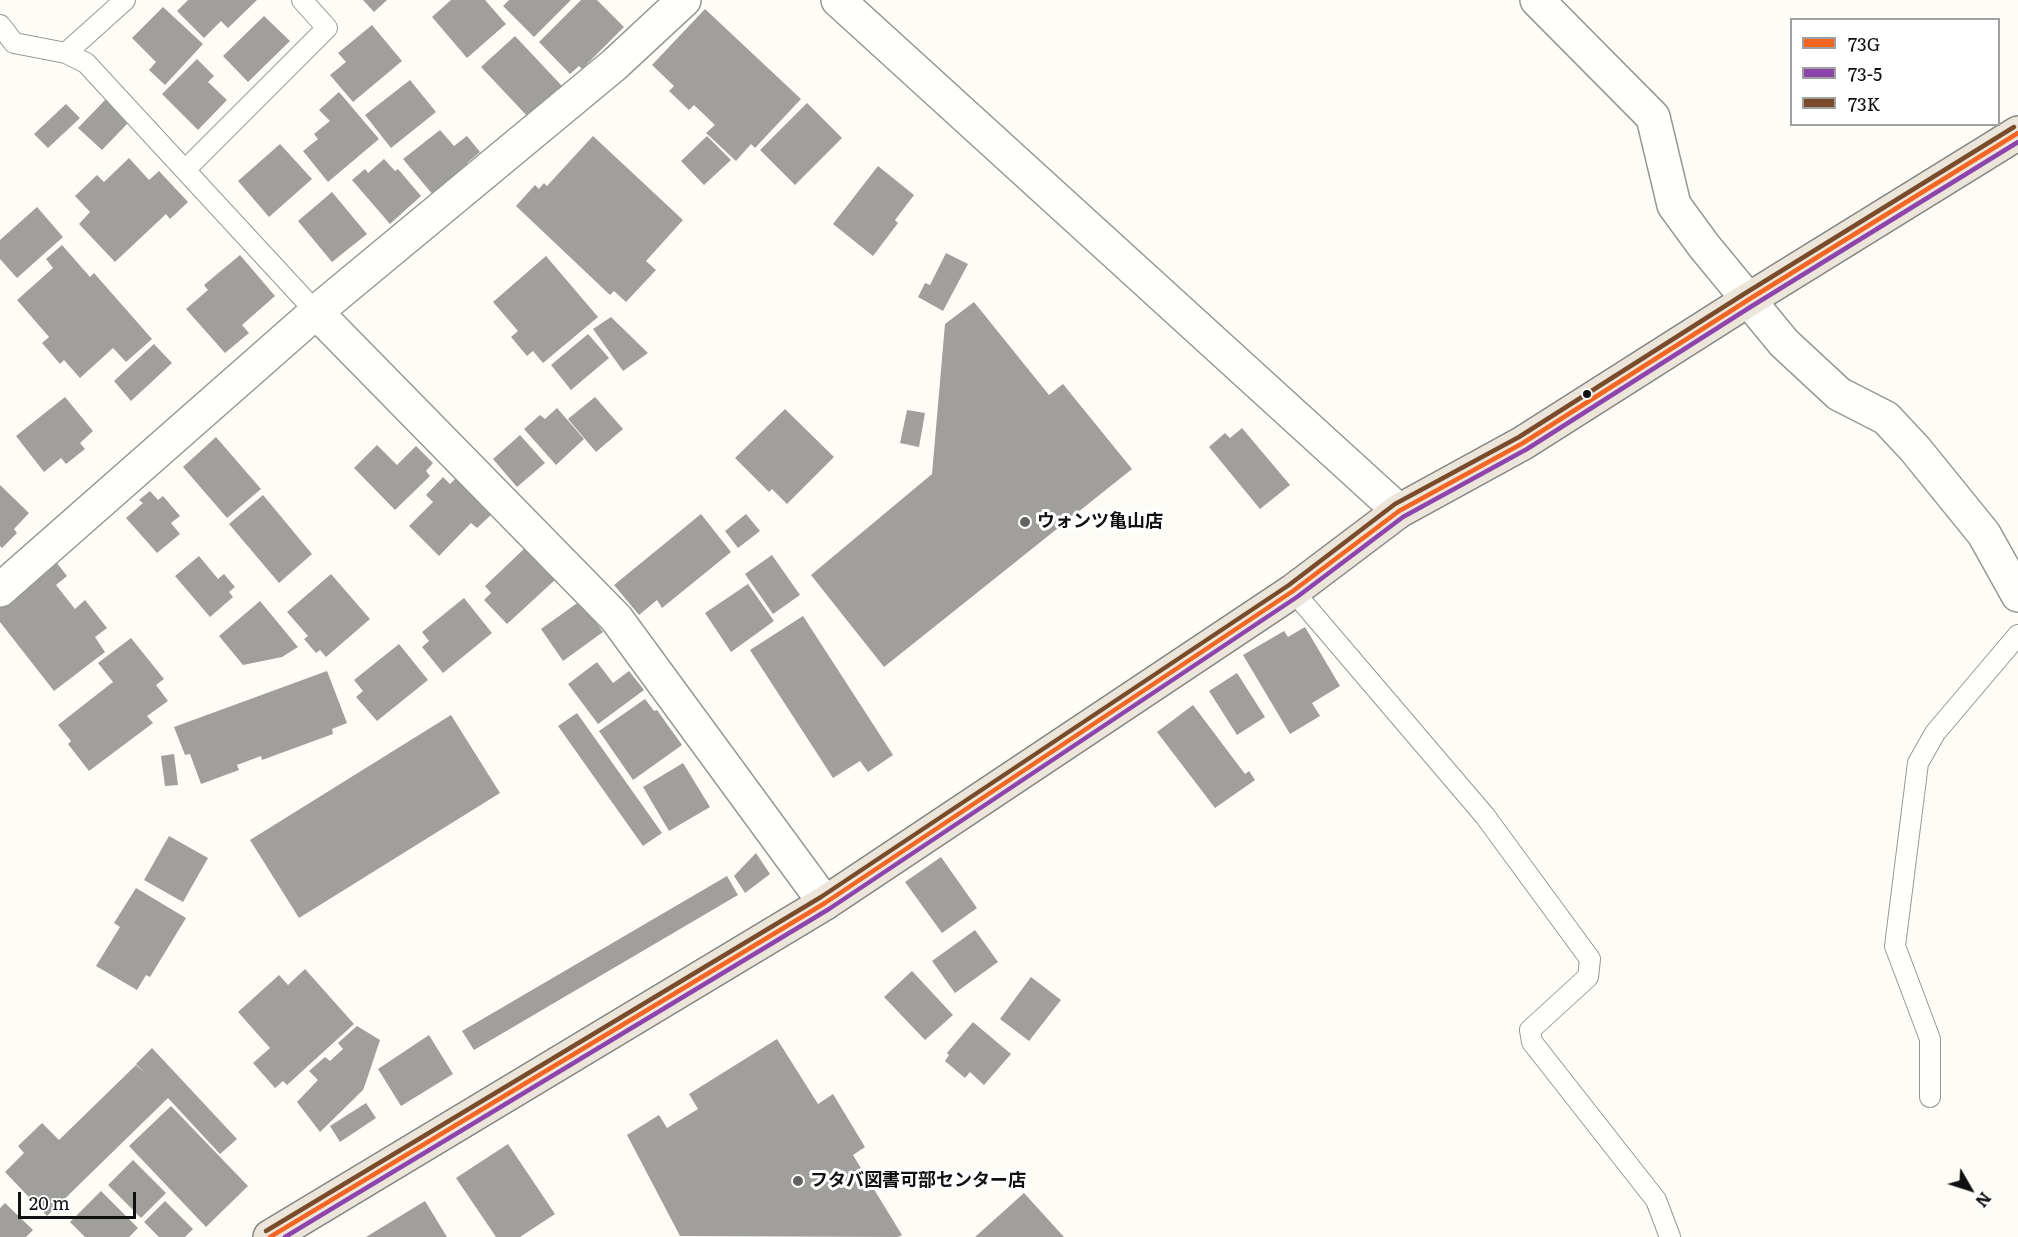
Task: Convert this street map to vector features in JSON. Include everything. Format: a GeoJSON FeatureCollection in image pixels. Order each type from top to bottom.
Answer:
{"type":"FeatureCollection","features":[{"type":"Feature","properties":{"kind":"highway"},"geometry":{"type":"LineString","coordinates":[[270,1237],[825,903],[1293,591],[1399,511],[1523,442],[2018,133]]}},
{"type":"Feature","properties":{"kind":"street"},"geometry":{"type":"LineString","coordinates":[[0,590],[316,312],[614,65],[684,0]]}},
{"type":"Feature","properties":{"kind":"street"},"geometry":{"type":"LineString","coordinates":[[838,0],[1399,511]]}},
{"type":"Feature","properties":{"kind":"street"},"geometry":{"type":"LineString","coordinates":[[1537,0],[1653,117],[1674,205],[1704,246],[1784,343],[1839,394],[1886,418],[1915,449],[1984,534],[2018,595]]}},
{"type":"Feature","properties":{"kind":"street"},"geometry":{"type":"LineString","coordinates":[[316,312],[616,618],[825,903]]}},
{"type":"Feature","properties":{"kind":"lane"},"geometry":{"type":"LineString","coordinates":[[66,53],[125,0]]}},
{"type":"Feature","properties":{"kind":"lane"},"geometry":{"type":"LineString","coordinates":[[185,170],[327,28],[302,0]]}},
{"type":"Feature","properties":{"kind":"lane"},"geometry":{"type":"LineString","coordinates":[[0,25],[14,43],[66,53],[86,63],[316,312]]}},
{"type":"Feature","properties":{"kind":"lane"},"geometry":{"type":"LineString","coordinates":[[1293,591],[1485,816],[1590,959],[1588,977],[1530,1030],[1532,1042],[1656,1200],[1670,1237]]}},
{"type":"Feature","properties":{"kind":"lane"},"geometry":{"type":"LineString","coordinates":[[1930,1097],[1930,1039],[1895,946],[1917,763],[1935,733],[2018,635]]}},
{"type":"Feature","properties":{"kind":"building"},"geometry":{"type":"Polygon","coordinates":[[[188,0],[257,0],[228,28],[221,21],[204,38],[177,11],[188,0]]]}},
{"type":"Feature","properties":{"kind":"building"},"geometry":{"type":"Polygon","coordinates":[[[363,0],[387,0],[374,12],[363,0]]]}},
{"type":"Feature","properties":{"kind":"building"},"geometry":{"type":"Polygon","coordinates":[[[451,0],[485,0],[506,24],[467,58],[432,17],[451,0]]]}},
{"type":"Feature","properties":{"kind":"building"},"geometry":{"type":"Polygon","coordinates":[[[509,0],[571,0],[534,37],[503,6],[509,0]]]}},
{"type":"Feature","properties":{"kind":"building"},"geometry":{"type":"Polygon","coordinates":[[[581,0],[597,0],[624,27],[582,69],[579,66],[570,74],[539,42],[581,0]]]}},
{"type":"Feature","properties":{"kind":"building"},"geometry":{"type":"Polygon","coordinates":[[[163,7],[203,44],[165,85],[149,70],[156,62],[132,38],[163,7]]]}},
{"type":"Feature","properties":{"kind":"building"},"geometry":{"type":"Polygon","coordinates":[[[705,9],[801,99],[755,148],[751,144],[736,161],[706,133],[715,125],[694,105],[689,110],[669,91],[674,86],[652,65],[705,9]]]}},
{"type":"Feature","properties":{"kind":"building"},"geometry":{"type":"Polygon","coordinates":[[[264,16],[290,41],[248,82],[223,56],[264,16]]]}},
{"type":"Feature","properties":{"kind":"building"},"geometry":{"type":"Polygon","coordinates":[[[372,25],[402,61],[353,102],[330,75],[346,62],[338,53],[372,25]]]}},
{"type":"Feature","properties":{"kind":"building"},"geometry":{"type":"Polygon","coordinates":[[[515,36],[562,86],[529,118],[481,67],[515,36]]]}},
{"type":"Feature","properties":{"kind":"building"},"geometry":{"type":"Polygon","coordinates":[[[197,59],[214,76],[208,82],[227,100],[198,130],[162,94],[197,59]]]}},
{"type":"Feature","properties":{"kind":"building"},"geometry":{"type":"Polygon","coordinates":[[[410,80],[436,112],[391,148],[365,115],[410,80]]]}},
{"type":"Feature","properties":{"kind":"building"},"geometry":{"type":"Polygon","coordinates":[[[339,92],[379,139],[328,182],[303,151],[318,139],[314,134],[330,121],[319,110],[339,92]]]}},
{"type":"Feature","properties":{"kind":"building"},"geometry":{"type":"Polygon","coordinates":[[[106,99],[129,122],[102,150],[78,128],[106,99]]]}},
{"type":"Feature","properties":{"kind":"building"},"geometry":{"type":"Polygon","coordinates":[[[807,103],[842,138],[795,185],[760,150],[807,103]]]}},
{"type":"Feature","properties":{"kind":"building"},"geometry":{"type":"Polygon","coordinates":[[[66,104],[80,118],[48,148],[34,134],[66,104]]]}},
{"type":"Feature","properties":{"kind":"building"},"geometry":{"type":"Polygon","coordinates":[[[440,130],[454,146],[467,136],[480,152],[467,163],[470,166],[434,196],[403,159],[440,130]]]}},
{"type":"Feature","properties":{"kind":"building"},"geometry":{"type":"Polygon","coordinates":[[[593,136],[683,220],[646,261],[656,270],[626,302],[614,291],[610,295],[516,206],[535,185],[539,189],[544,183],[547,186],[593,136]]]}},
{"type":"Feature","properties":{"kind":"building"},"geometry":{"type":"Polygon","coordinates":[[[707,136],[731,160],[704,185],[681,161],[707,136]]]}},
{"type":"Feature","properties":{"kind":"building"},"geometry":{"type":"Polygon","coordinates":[[[280,144],[312,179],[269,217],[238,181],[280,144]]]}},
{"type":"Feature","properties":{"kind":"building"},"geometry":{"type":"Polygon","coordinates":[[[129,158],[149,180],[159,171],[188,202],[170,219],[166,214],[115,262],[79,224],[90,212],[75,196],[97,175],[104,182],[129,158]]]}},
{"type":"Feature","properties":{"kind":"building"},"geometry":{"type":"Polygon","coordinates":[[[384,159],[395,171],[398,169],[421,196],[390,224],[352,180],[365,169],[368,173],[384,159]]]}},
{"type":"Feature","properties":{"kind":"building"},"geometry":{"type":"Polygon","coordinates":[[[878,166],[914,195],[895,220],[898,223],[873,256],[833,224],[878,166]]]}},
{"type":"Feature","properties":{"kind":"building"},"geometry":{"type":"Polygon","coordinates":[[[332,192],[367,234],[332,262],[298,221],[332,192]]]}},
{"type":"Feature","properties":{"kind":"building"},"geometry":{"type":"Polygon","coordinates":[[[37,207],[63,237],[17,278],[0,259],[0,240],[37,207]]]}},
{"type":"Feature","properties":{"kind":"building"},"geometry":{"type":"Polygon","coordinates":[[[62,245],[90,277],[94,273],[152,339],[126,362],[113,348],[80,378],[64,360],[60,364],[42,343],[49,337],[17,300],[53,268],[46,259],[62,245]]]}},
{"type":"Feature","properties":{"kind":"building"},"geometry":{"type":"Polygon","coordinates":[[[946,253],[968,264],[943,311],[918,297],[925,283],[930,285],[946,253]]]}},
{"type":"Feature","properties":{"kind":"building"},"geometry":{"type":"Polygon","coordinates":[[[240,255],[275,296],[242,325],[249,333],[225,353],[186,309],[208,290],[204,285],[240,255]]]}},
{"type":"Feature","properties":{"kind":"building"},"geometry":{"type":"Polygon","coordinates":[[[546,256],[598,317],[543,363],[533,351],[527,356],[511,337],[518,331],[493,302],[546,256]]]}},
{"type":"Feature","properties":{"kind":"building"},"geometry":{"type":"Polygon","coordinates":[[[974,302],[1049,395],[1063,384],[1132,469],[884,667],[811,575],[932,474],[945,324],[974,302]]]}},
{"type":"Feature","properties":{"kind":"building"},"geometry":{"type":"Polygon","coordinates":[[[611,317],[648,353],[623,371],[593,329],[611,317]]]}},
{"type":"Feature","properties":{"kind":"building"},"geometry":{"type":"Polygon","coordinates":[[[588,334],[609,358],[571,390],[551,365],[588,334]]]}},
{"type":"Feature","properties":{"kind":"building"},"geometry":{"type":"Polygon","coordinates":[[[154,344],[172,363],[131,401],[114,381],[154,344]]]}},
{"type":"Feature","properties":{"kind":"building"},"geometry":{"type":"Polygon","coordinates":[[[65,397],[93,431],[80,443],[85,449],[66,464],[61,458],[44,472],[16,436],[65,397]]]}},
{"type":"Feature","properties":{"kind":"building"},"geometry":{"type":"Polygon","coordinates":[[[595,397],[623,429],[596,452],[568,419],[595,397]]]}},
{"type":"Feature","properties":{"kind":"building"},"geometry":{"type":"Polygon","coordinates":[[[557,408],[584,439],[556,465],[524,429],[540,415],[545,419],[557,408]]]}},
{"type":"Feature","properties":{"kind":"building"},"geometry":{"type":"Polygon","coordinates":[[[785,409],[834,457],[787,504],[772,489],[769,492],[735,458],[785,409]]]}},
{"type":"Feature","properties":{"kind":"building"},"geometry":{"type":"Polygon","coordinates":[[[907,410],[925,413],[919,447],[900,443],[907,410]]]}},
{"type":"Feature","properties":{"kind":"building"},"geometry":{"type":"Polygon","coordinates":[[[1242,428],[1290,485],[1260,509],[1209,447],[1225,433],[1230,438],[1242,428]]]}},
{"type":"Feature","properties":{"kind":"building"},"geometry":{"type":"Polygon","coordinates":[[[520,435],[545,463],[517,487],[493,459],[520,435]]]}},
{"type":"Feature","properties":{"kind":"building"},"geometry":{"type":"Polygon","coordinates":[[[216,437],[261,489],[227,518],[183,467],[216,437]]]}},
{"type":"Feature","properties":{"kind":"building"},"geometry":{"type":"Polygon","coordinates":[[[377,445],[397,465],[416,446],[433,463],[426,471],[430,476],[395,510],[354,468],[377,445]]]}},
{"type":"Feature","properties":{"kind":"building"},"geometry":{"type":"Polygon","coordinates":[[[443,477],[450,484],[457,477],[492,514],[477,528],[471,523],[439,556],[409,526],[433,502],[426,495],[443,477]]]}},
{"type":"Feature","properties":{"kind":"building"},"geometry":{"type":"Polygon","coordinates":[[[0,485],[29,513],[14,529],[17,533],[2,548],[0,546],[0,485]]]}},
{"type":"Feature","properties":{"kind":"building"},"geometry":{"type":"Polygon","coordinates":[[[150,491],[158,500],[163,496],[180,516],[171,523],[180,534],[157,553],[126,518],[143,503],[139,500],[150,491]]]}},
{"type":"Feature","properties":{"kind":"building"},"geometry":{"type":"Polygon","coordinates":[[[263,495],[312,554],[279,583],[229,524],[263,495]]]}},
{"type":"Feature","properties":{"kind":"building"},"geometry":{"type":"Polygon","coordinates":[[[701,514],[731,552],[662,608],[657,600],[639,615],[614,585],[701,514]]]}},
{"type":"Feature","properties":{"kind":"building"},"geometry":{"type":"Polygon","coordinates":[[[746,514],[760,531],[738,548],[725,531],[746,514]]]}},
{"type":"Feature","properties":{"kind":"building"},"geometry":{"type":"Polygon","coordinates":[[[526,547],[556,579],[507,624],[484,600],[491,593],[485,586],[526,547]]]}},
{"type":"Feature","properties":{"kind":"building"},"geometry":{"type":"Polygon","coordinates":[[[50,554],[67,576],[56,585],[75,609],[85,600],[107,628],[95,637],[105,652],[54,691],[0,622],[0,607],[32,582],[50,554]]]}},
{"type":"Feature","properties":{"kind":"building"},"geometry":{"type":"Polygon","coordinates":[[[772,555],[800,595],[773,614],[745,574],[772,555]]]}},
{"type":"Feature","properties":{"kind":"building"},"geometry":{"type":"Polygon","coordinates":[[[199,556],[218,579],[224,574],[235,587],[229,592],[233,597],[210,617],[175,576],[199,556]]]}},
{"type":"Feature","properties":{"kind":"building"},"geometry":{"type":"Polygon","coordinates":[[[331,574],[370,619],[326,657],[320,650],[316,653],[304,639],[308,636],[287,612],[331,574]]]}},
{"type":"Feature","properties":{"kind":"building"},"geometry":{"type":"Polygon","coordinates":[[[748,584],[774,621],[731,652],[705,613],[748,584]]]}},
{"type":"Feature","properties":{"kind":"building"},"geometry":{"type":"Polygon","coordinates":[[[464,598],[492,633],[443,673],[422,647],[429,641],[422,632],[464,598]]]}},
{"type":"Feature","properties":{"kind":"building"},"geometry":{"type":"Polygon","coordinates":[[[260,601],[298,647],[282,657],[243,665],[219,636],[260,601]]]}},
{"type":"Feature","properties":{"kind":"building"},"geometry":{"type":"Polygon","coordinates":[[[580,601],[603,632],[563,661],[541,629],[580,601]]]}},
{"type":"Feature","properties":{"kind":"building"},"geometry":{"type":"Polygon","coordinates":[[[803,616],[893,755],[868,772],[860,761],[833,778],[750,650],[803,616]]]}},
{"type":"Feature","properties":{"kind":"building"},"geometry":{"type":"Polygon","coordinates":[[[1305,627],[1340,686],[1312,703],[1320,716],[1290,734],[1243,655],[1284,631],[1288,637],[1305,627]]]}},
{"type":"Feature","properties":{"kind":"building"},"geometry":{"type":"Polygon","coordinates":[[[131,638],[164,679],[156,685],[168,701],[147,716],[153,723],[89,771],[68,744],[71,741],[58,725],[113,682],[98,663],[131,638]]]}},
{"type":"Feature","properties":{"kind":"building"},"geometry":{"type":"Polygon","coordinates":[[[399,644],[428,680],[377,721],[356,697],[363,691],[354,680],[399,644]]]}},
{"type":"Feature","properties":{"kind":"building"},"geometry":{"type":"Polygon","coordinates":[[[597,662],[613,683],[629,671],[644,690],[598,724],[568,684],[597,662]]]}},
{"type":"Feature","properties":{"kind":"building"},"geometry":{"type":"Polygon","coordinates":[[[327,671],[347,723],[332,729],[333,734],[262,760],[261,756],[237,765],[239,770],[201,784],[190,754],[185,755],[174,727],[327,671]]]}},
{"type":"Feature","properties":{"kind":"building"},"geometry":{"type":"Polygon","coordinates":[[[1237,673],[1265,717],[1237,735],[1209,691],[1237,673]]]}},
{"type":"Feature","properties":{"kind":"building"},"geometry":{"type":"Polygon","coordinates":[[[645,699],[654,711],[657,710],[682,745],[633,780],[599,731],[645,699]]]}},
{"type":"Feature","properties":{"kind":"building"},"geometry":{"type":"Polygon","coordinates":[[[1193,705],[1245,774],[1249,771],[1255,780],[1215,808],[1157,732],[1193,705]]]}},
{"type":"Feature","properties":{"kind":"building"},"geometry":{"type":"Polygon","coordinates":[[[577,713],[662,833],[643,846],[558,726],[577,713]]]}},
{"type":"Feature","properties":{"kind":"building"},"geometry":{"type":"Polygon","coordinates":[[[451,715],[500,793],[299,918],[250,840],[451,715]]]}},
{"type":"Feature","properties":{"kind":"building"},"geometry":{"type":"Polygon","coordinates":[[[174,754],[178,785],[165,786],[161,756],[174,754]]]}},
{"type":"Feature","properties":{"kind":"building"},"geometry":{"type":"Polygon","coordinates":[[[683,763],[710,807],[669,831],[643,787],[683,763]]]}},
{"type":"Feature","properties":{"kind":"building"},"geometry":{"type":"Polygon","coordinates":[[[169,836],[208,858],[183,902],[144,880],[169,836]]]}},
{"type":"Feature","properties":{"kind":"building"},"geometry":{"type":"Polygon","coordinates":[[[756,853],[770,874],[745,893],[734,876],[756,853]]]}},
{"type":"Feature","properties":{"kind":"building"},"geometry":{"type":"Polygon","coordinates":[[[941,857],[977,908],[942,933],[905,882],[941,857]]]}},
{"type":"Feature","properties":{"kind":"building"},"geometry":{"type":"Polygon","coordinates":[[[727,876],[738,895],[474,1050],[462,1031],[727,876]]]}},
{"type":"Feature","properties":{"kind":"building"},"geometry":{"type":"Polygon","coordinates":[[[136,888],[186,918],[150,977],[146,975],[137,990],[96,966],[120,927],[114,923],[136,888]]]}},
{"type":"Feature","properties":{"kind":"building"},"geometry":{"type":"Polygon","coordinates":[[[975,930],[998,962],[955,993],[932,961],[975,930]]]}},
{"type":"Feature","properties":{"kind":"building"},"geometry":{"type":"Polygon","coordinates":[[[305,969],[354,1024],[287,1085],[283,1081],[275,1088],[253,1063],[270,1048],[238,1012],[279,975],[288,985],[305,969]]]}},
{"type":"Feature","properties":{"kind":"building"},"geometry":{"type":"Polygon","coordinates":[[[912,971],[953,1015],[925,1040],[884,997],[912,971]]]}},
{"type":"Feature","properties":{"kind":"building"},"geometry":{"type":"Polygon","coordinates":[[[1031,977],[1061,1000],[1029,1041],[1000,1019],[1031,977]]]}},
{"type":"Feature","properties":{"kind":"building"},"geometry":{"type":"Polygon","coordinates":[[[973,1022],[1011,1054],[984,1085],[970,1072],[965,1078],[945,1061],[949,1055],[947,1053],[973,1022]]]}},
{"type":"Feature","properties":{"kind":"building"},"geometry":{"type":"Polygon","coordinates":[[[357,1026],[380,1040],[367,1079],[363,1090],[320,1132],[297,1102],[318,1080],[309,1071],[325,1057],[330,1061],[343,1049],[338,1043],[357,1026]]]}},
{"type":"Feature","properties":{"kind":"building"},"geometry":{"type":"Polygon","coordinates":[[[429,1035],[453,1074],[401,1106],[378,1069],[429,1035]]]}},
{"type":"Feature","properties":{"kind":"building"},"geometry":{"type":"Polygon","coordinates":[[[777,1039],[818,1104],[833,1094],[865,1147],[853,1155],[902,1235],[898,1237],[680,1236],[627,1135],[659,1115],[667,1128],[698,1109],[689,1094],[777,1039]]]}},
{"type":"Feature","properties":{"kind":"building"},"geometry":{"type":"Polygon","coordinates":[[[152,1048],[237,1139],[220,1154],[168,1098],[47,1216],[5,1172],[24,1153],[18,1146],[42,1123],[59,1140],[136,1065],[146,1074],[136,1064],[152,1048]]]}},
{"type":"Feature","properties":{"kind":"building"},"geometry":{"type":"Polygon","coordinates":[[[366,1103],[376,1118],[340,1142],[330,1126],[366,1103]]]}},
{"type":"Feature","properties":{"kind":"building"},"geometry":{"type":"Polygon","coordinates":[[[171,1106],[248,1186],[206,1227],[129,1146],[171,1106]]]}},
{"type":"Feature","properties":{"kind":"building"},"geometry":{"type":"Polygon","coordinates":[[[508,1144],[555,1214],[520,1237],[496,1237],[456,1178],[508,1144]]]}},
{"type":"Feature","properties":{"kind":"building"},"geometry":{"type":"Polygon","coordinates":[[[133,1160],[166,1193],[141,1218],[108,1185],[133,1160]]]}},
{"type":"Feature","properties":{"kind":"building"},"geometry":{"type":"Polygon","coordinates":[[[101,1191],[138,1228],[129,1237],[85,1237],[70,1222],[101,1191]]]}},
{"type":"Feature","properties":{"kind":"building"},"geometry":{"type":"Polygon","coordinates":[[[1024,1193],[1064,1237],[975,1237],[1024,1193]]]}},
{"type":"Feature","properties":{"kind":"building"},"geometry":{"type":"Polygon","coordinates":[[[165,1201],[193,1229],[185,1237],[159,1237],[144,1222],[165,1201]]]}},
{"type":"Feature","properties":{"kind":"building"},"geometry":{"type":"Polygon","coordinates":[[[425,1201],[447,1237],[366,1237],[425,1201]]]}},
{"type":"Feature","properties":{"kind":"building"},"geometry":{"type":"Polygon","coordinates":[[[5,1203],[33,1230],[26,1237],[0,1237],[0,1208],[5,1203]]]}},
{"type":"Feature","properties":{"kind":"transit line","name":"73K"},"geometry":{"type":"LineString","coordinates":[[266,1231],[821,897],[1289,585],[1395,504],[1519,437],[2014,127]]}},
{"type":"Feature","properties":{"kind":"transit line","name":"73G"},"geometry":{"type":"LineString","coordinates":[[270,1237],[825,903],[1293,591],[1399,511],[1523,443],[2018,133]]}},
{"type":"Feature","properties":{"kind":"transit line","name":"73-5"},"geometry":{"type":"LineString","coordinates":[[285,1237],[829,909],[1297,597],[1403,517],[1527,449],[1752,306],[2018,142]]}},
{"type":"Feature","properties":{"kind":"place","name":"ウォンツ亀山店"},"geometry":{"type":"Point","coordinates":[1025,522]}},
{"type":"Feature","properties":{"kind":"place","name":"フタバ図書可部センター店"},"geometry":{"type":"Point","coordinates":[798,1181]}}]}
